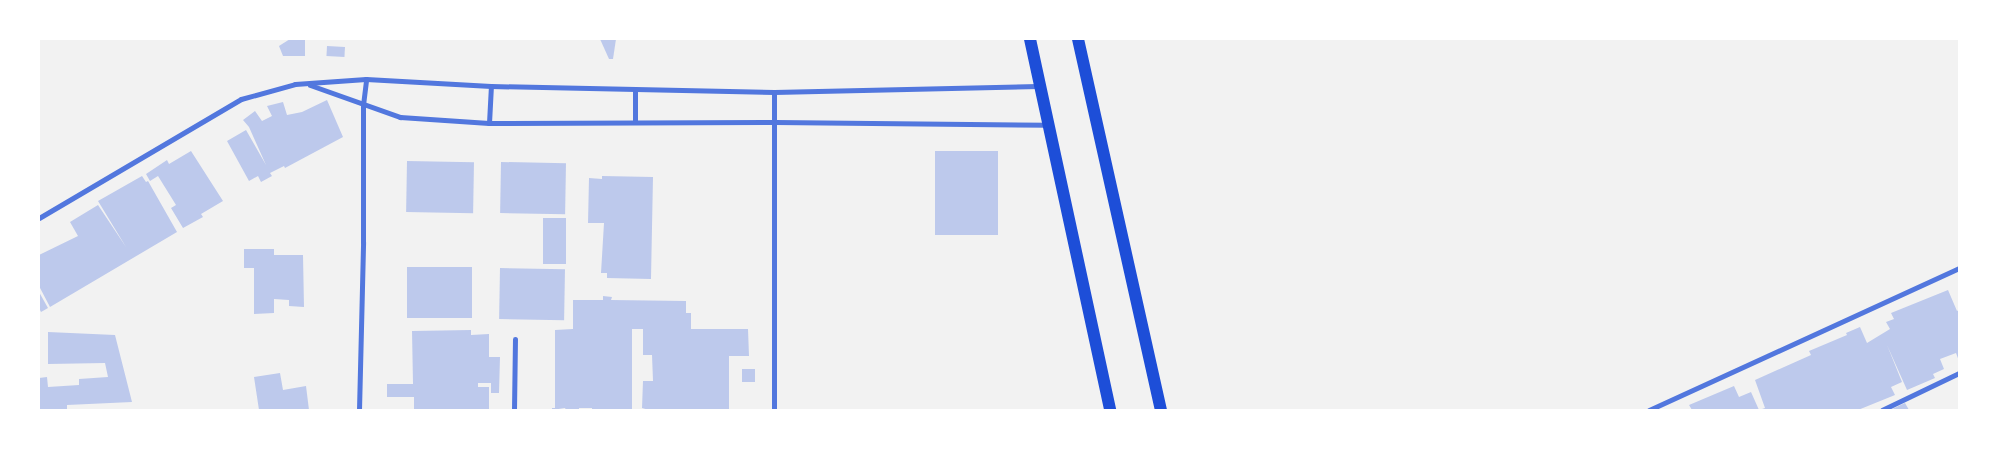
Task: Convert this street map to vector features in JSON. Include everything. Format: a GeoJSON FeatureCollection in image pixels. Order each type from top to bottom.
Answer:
{"type":"FeatureCollection","features":[{"type":"Feature","properties":{"kind":"main road"},"geometry":{"type":"LineString","coordinates":[[1030,39],[1110,410]]}},
{"type":"Feature","properties":{"kind":"main road"},"geometry":{"type":"LineString","coordinates":[[1078,39],[1161,410]]}},
{"type":"Feature","properties":{"kind":"street"},"geometry":{"type":"LineString","coordinates":[[39,218],[241,99],[295,84],[366,78],[491,86],[774,92],[1041,86]]}},
{"type":"Feature","properties":{"kind":"street"},"geometry":{"type":"LineString","coordinates":[[359,410],[363,242],[362,105],[366,78]]}},
{"type":"Feature","properties":{"kind":"street"},"geometry":{"type":"LineString","coordinates":[[307,84],[400,117],[489,123],[635,121],[1050,125]]}},
{"type":"Feature","properties":{"kind":"street"},"geometry":{"type":"LineString","coordinates":[[489,123],[491,86]]}},
{"type":"Feature","properties":{"kind":"street"},"geometry":{"type":"LineString","coordinates":[[634,89],[635,121]]}},
{"type":"Feature","properties":{"kind":"street"},"geometry":{"type":"LineString","coordinates":[[774,92],[774,410]]}},
{"type":"Feature","properties":{"kind":"street"},"geometry":{"type":"LineString","coordinates":[[1649,410],[1959,268]]}},
{"type":"Feature","properties":{"kind":"street"},"geometry":{"type":"LineString","coordinates":[[514,410],[515,339]]}},
{"type":"Feature","properties":{"kind":"street"},"geometry":{"type":"LineString","coordinates":[[1882,410],[1959,373]]}},
{"type":"Feature","properties":{"kind":"building"},"geometry":{"type":"Polygon","coordinates":[[[290,39],[305,39],[305,56],[283,56],[279,46],[290,39]]]}},
{"type":"Feature","properties":{"kind":"building"},"geometry":{"type":"Polygon","coordinates":[[[600,39],[616,39],[613,59],[609,59],[600,39]]]}},
{"type":"Feature","properties":{"kind":"building"},"geometry":{"type":"Polygon","coordinates":[[[327,46],[345,47],[344,57],[326,56],[327,46]]]}},
{"type":"Feature","properties":{"kind":"building"},"geometry":{"type":"Polygon","coordinates":[[[327,100],[343,137],[285,168],[284,166],[270,173],[272,176],[261,182],[258,176],[249,181],[227,141],[246,130],[266,165],[249,127],[243,120],[255,111],[262,121],[272,116],[267,106],[283,102],[287,115],[302,112],[327,100]]]}},
{"type":"Feature","properties":{"kind":"building"},"geometry":{"type":"Polygon","coordinates":[[[191,151],[223,201],[201,214],[203,217],[183,228],[171,208],[176,205],[158,176],[150,181],[146,174],[167,160],[169,164],[191,151]]]}},
{"type":"Feature","properties":{"kind":"building"},"geometry":{"type":"Polygon","coordinates":[[[935,151],[998,151],[998,235],[935,235],[935,151]]]}},
{"type":"Feature","properties":{"kind":"building"},"geometry":{"type":"Polygon","coordinates":[[[407,161],[474,162],[473,213],[406,212],[407,161]]]}},
{"type":"Feature","properties":{"kind":"building"},"geometry":{"type":"Polygon","coordinates":[[[501,162],[566,163],[565,214],[500,213],[501,162]]]}},
{"type":"Feature","properties":{"kind":"building"},"geometry":{"type":"Polygon","coordinates":[[[142,176],[146,182],[148,181],[177,232],[50,307],[39,286],[39,255],[78,236],[70,222],[98,205],[126,247],[98,201],[142,176]]]}},
{"type":"Feature","properties":{"kind":"building"},"geometry":{"type":"Polygon","coordinates":[[[602,176],[653,177],[651,279],[607,278],[607,273],[601,273],[604,223],[588,223],[589,178],[602,179],[602,176]]]}},
{"type":"Feature","properties":{"kind":"building"},"geometry":{"type":"Polygon","coordinates":[[[543,218],[566,218],[566,264],[543,264],[543,218]]]}},
{"type":"Feature","properties":{"kind":"building"},"geometry":{"type":"Polygon","coordinates":[[[244,249],[274,249],[274,255],[303,255],[304,307],[289,306],[289,300],[274,299],[274,313],[254,314],[254,268],[244,268],[244,249]]]}},
{"type":"Feature","properties":{"kind":"building"},"geometry":{"type":"Polygon","coordinates":[[[407,267],[472,267],[472,318],[407,318],[407,267]]]}},
{"type":"Feature","properties":{"kind":"building"},"geometry":{"type":"Polygon","coordinates":[[[500,268],[565,269],[564,320],[499,319],[500,268]]]}},
{"type":"Feature","properties":{"kind":"building"},"geometry":{"type":"Polygon","coordinates":[[[1948,290],[1957,311],[1959,310],[1959,361],[1956,353],[1940,359],[1944,369],[1933,374],[1935,378],[1907,390],[1887,345],[1902,382],[1891,387],[1895,395],[1858,410],[1759,410],[1765,408],[1755,380],[1811,355],[1809,351],[1847,335],[1846,333],[1860,327],[1867,343],[1890,329],[1886,322],[1894,319],[1891,313],[1948,290]]]}},
{"type":"Feature","properties":{"kind":"building"},"geometry":{"type":"Polygon","coordinates":[[[39,292],[48,308],[41,312],[39,308],[39,292]]]}},
{"type":"Feature","properties":{"kind":"building"},"geometry":{"type":"Polygon","coordinates":[[[603,296],[612,297],[611,300],[686,301],[686,313],[691,313],[691,329],[748,329],[749,356],[729,356],[729,410],[649,410],[642,408],[643,381],[653,381],[652,355],[643,355],[643,329],[632,329],[632,409],[592,410],[592,408],[579,408],[579,410],[566,410],[565,408],[552,410],[552,408],[555,408],[555,330],[573,329],[573,300],[603,300],[603,296]]]}},
{"type":"Feature","properties":{"kind":"building"},"geometry":{"type":"Polygon","coordinates":[[[471,330],[471,335],[489,334],[489,357],[500,357],[499,393],[491,393],[491,383],[478,383],[478,387],[489,387],[489,410],[414,410],[414,397],[387,397],[387,384],[413,384],[412,331],[471,330]]]}},
{"type":"Feature","properties":{"kind":"building"},"geometry":{"type":"Polygon","coordinates":[[[48,332],[115,335],[132,402],[67,405],[67,410],[39,410],[39,378],[47,377],[48,387],[79,385],[79,379],[108,377],[105,363],[48,364],[48,332]]]}},
{"type":"Feature","properties":{"kind":"building"},"geometry":{"type":"Polygon","coordinates":[[[742,369],[755,369],[755,382],[742,382],[742,369]]]}},
{"type":"Feature","properties":{"kind":"building"},"geometry":{"type":"Polygon","coordinates":[[[280,373],[283,390],[306,386],[309,410],[259,410],[254,377],[280,373]]]}},
{"type":"Feature","properties":{"kind":"building"},"geometry":{"type":"Polygon","coordinates":[[[1734,386],[1739,397],[1751,392],[1759,410],[1692,410],[1689,405],[1734,386]]]}},
{"type":"Feature","properties":{"kind":"building"},"geometry":{"type":"Polygon","coordinates":[[[1905,403],[1909,410],[1890,410],[1905,403]]]}}]}
